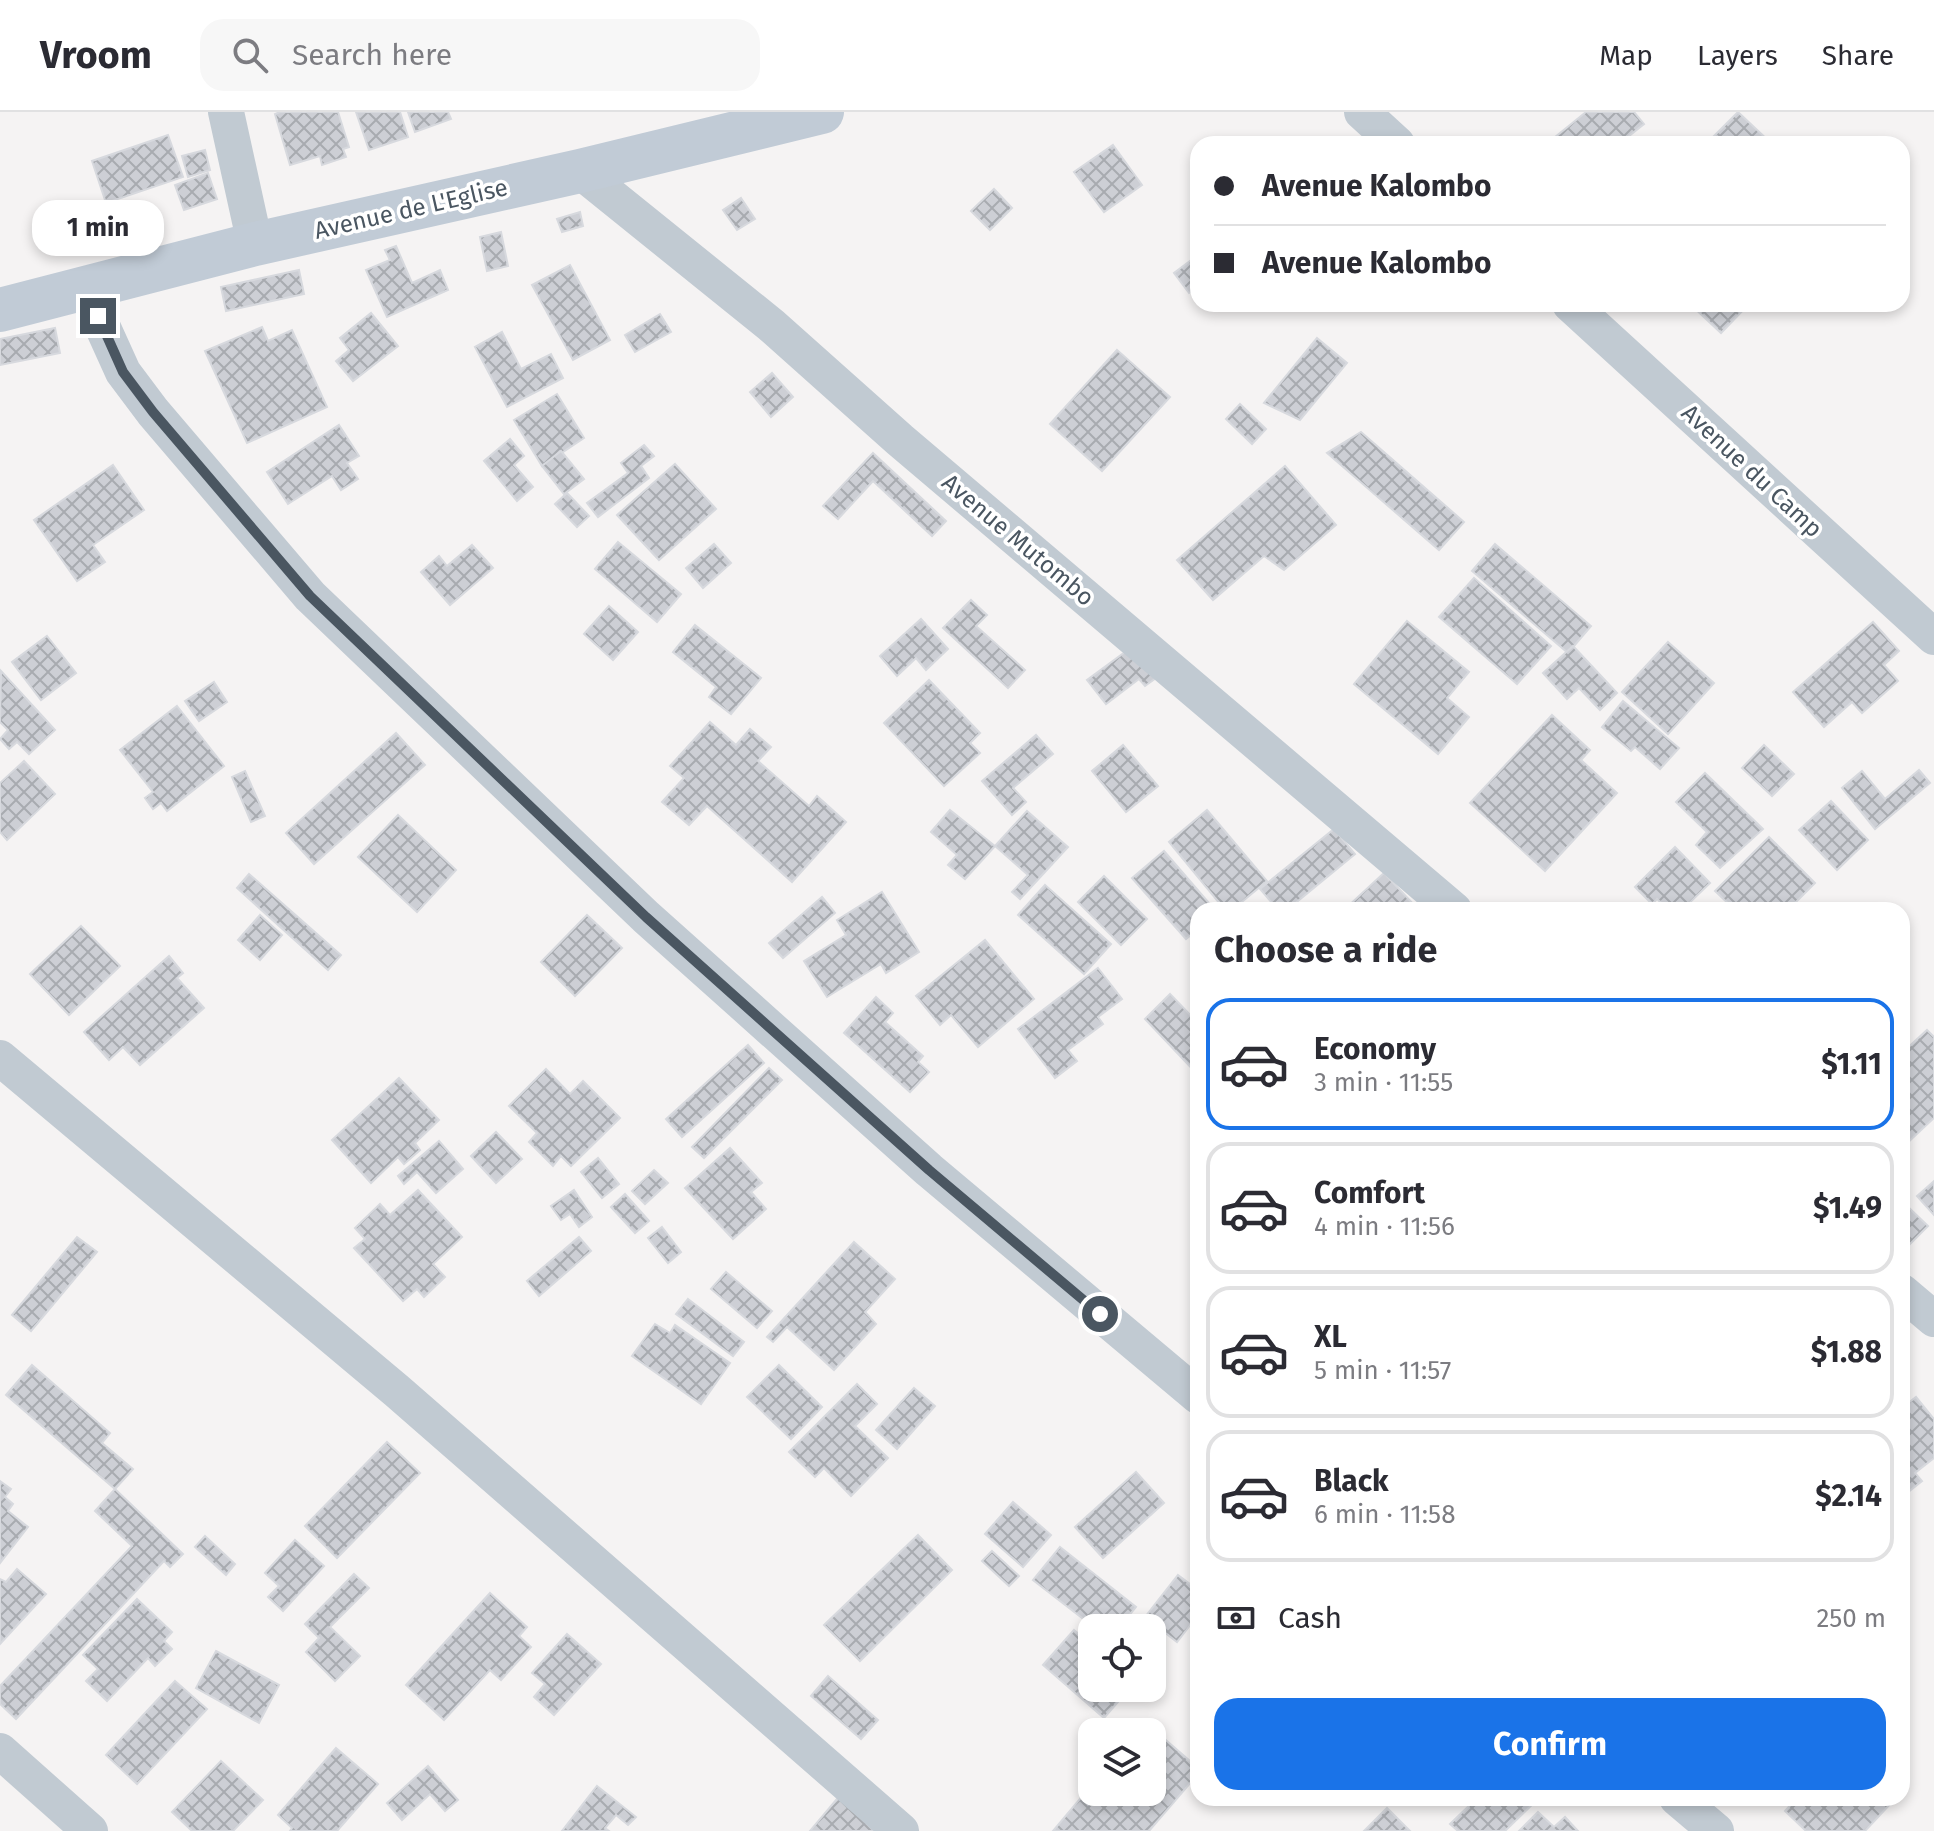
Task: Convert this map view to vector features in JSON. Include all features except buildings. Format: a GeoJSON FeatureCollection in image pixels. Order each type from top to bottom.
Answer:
{"type":"FeatureCollection","features":[{"type":"Feature","properties":{"kind":"street"},"geometry":{"type":"LineString","coordinates":[[226,112],[255,244]]}},
{"type":"Feature","properties":{"kind":"street","name":"Avenue de L'Eglise"},"geometry":{"type":"LineString","coordinates":[[0,310],[255,244],[580,171],[822,112]]}},
{"type":"Feature","properties":{"kind":"street"},"geometry":{"type":"LineString","coordinates":[[1362,112],[1388,136]]}},
{"type":"Feature","properties":{"kind":"street","name":"Avenue Mutombo"},"geometry":{"type":"LineString","coordinates":[[580,171],[771,325],[900,440],[1445,902]]}},
{"type":"Feature","properties":{"kind":"street"},"geometry":{"type":"LineString","coordinates":[[85,288],[123,372],[310,596],[646,917],[929,1170],[1190,1389]]}},
{"type":"Feature","properties":{"kind":"street","name":"Avenue du Camp"},"geometry":{"type":"LineString","coordinates":[[1579,312],[1934,637]]}},
{"type":"Feature","properties":{"kind":"street"},"geometry":{"type":"LineString","coordinates":[[0,1058],[397,1391],[901,1831]]}},
{"type":"Feature","properties":{"kind":"street"},"geometry":{"type":"LineString","coordinates":[[1910,1299],[1934,1319]]}},
{"type":"Feature","properties":{"kind":"street"},"geometry":{"type":"LineString","coordinates":[[0,1751],[90,1831]]}},
{"type":"Feature","properties":{"kind":"street"},"geometry":{"type":"LineString","coordinates":[[1686,1806],[1716,1831]]}},
{"type":"Feature","properties":{"kind":"route"},"geometry":{"type":"LineString","coordinates":[[98,316],[123,372],[153,412],[310,596],[646,917],[929,1170],[1100,1314]]}}]}
